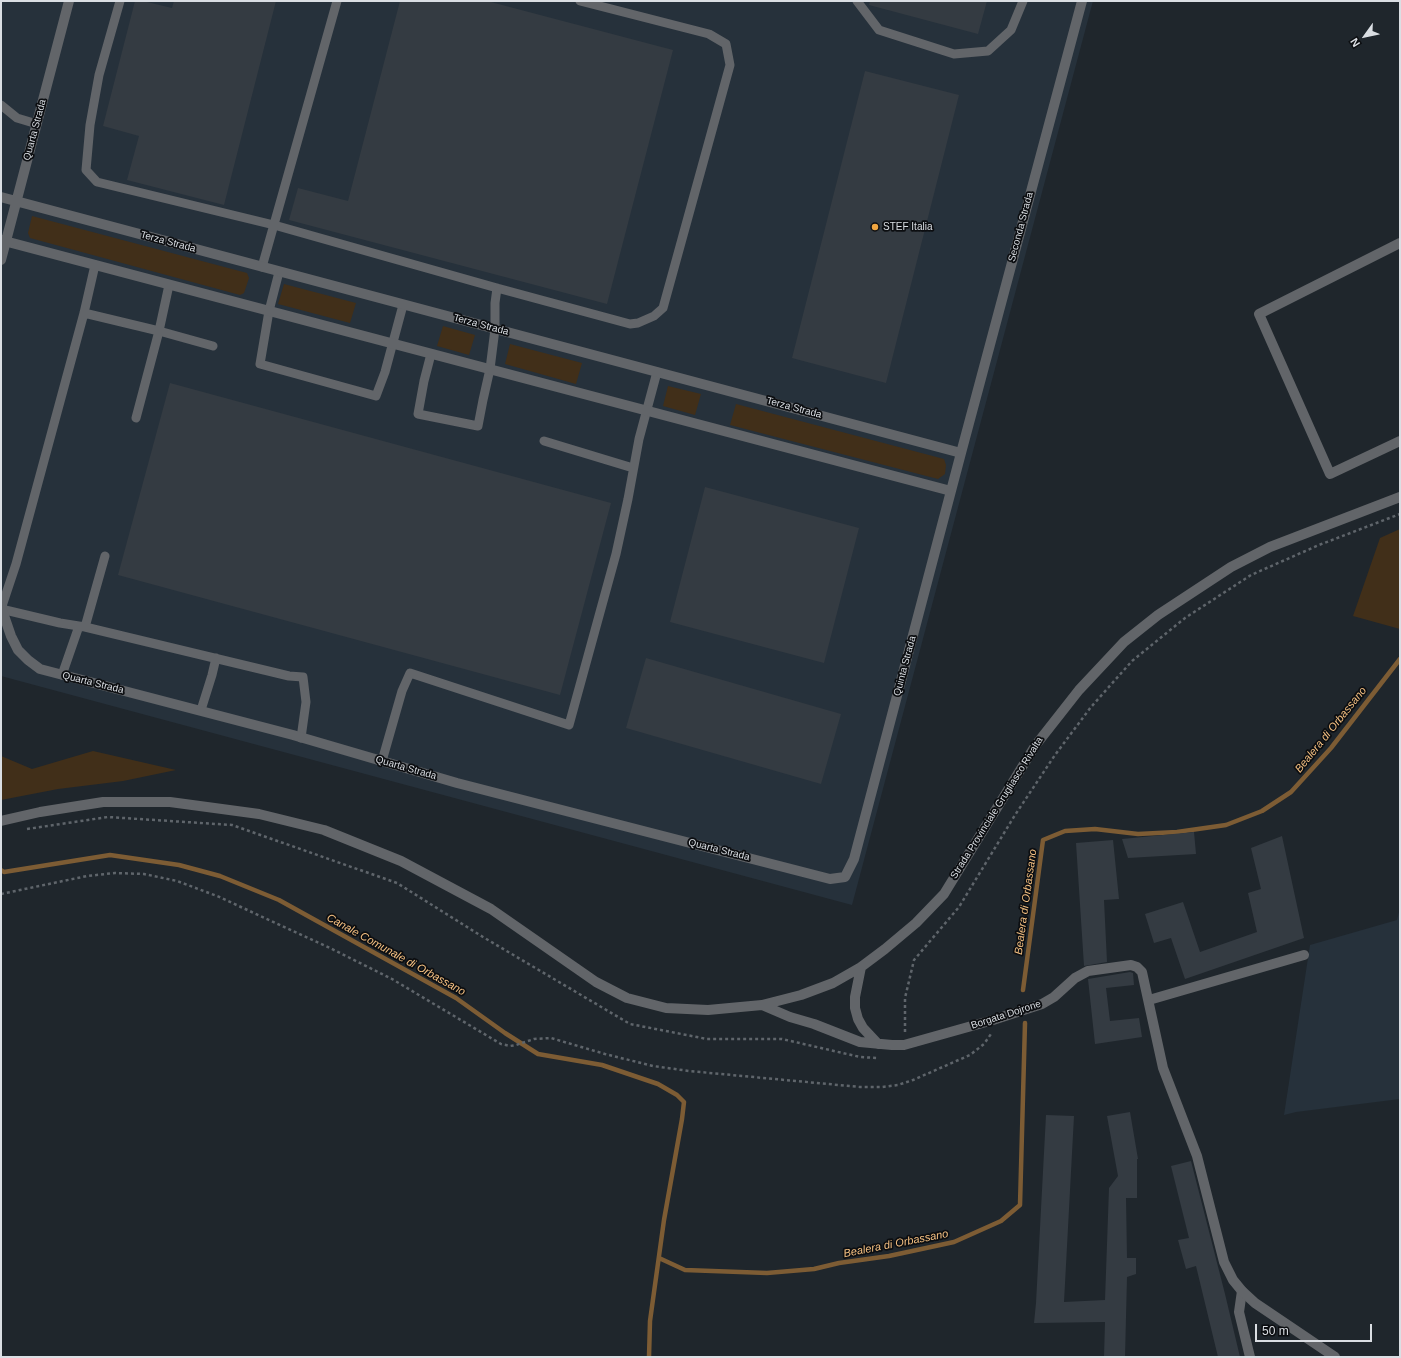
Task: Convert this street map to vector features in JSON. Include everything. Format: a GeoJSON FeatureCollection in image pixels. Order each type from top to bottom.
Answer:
{"type":"FeatureCollection","features":[{"type":"Feature","properties":{"kind":"street","name":"Quarta Strada"},"geometry":{"type":"LineString","coordinates":[[1,260],[3,241],[16,201],[69,1]]}},
{"type":"Feature","properties":{"kind":"street","name":"Seconda Strada"},"geometry":{"type":"LineString","coordinates":[[961,453],[1082,1]]}},
{"type":"Feature","properties":{"kind":"street","name":"Terza Strada"},"geometry":{"type":"LineString","coordinates":[[1,197],[961,453]]}},
{"type":"Feature","properties":{"kind":"street"},"geometry":{"type":"LineString","coordinates":[[3,241],[647,410],[951,492]]}},
{"type":"Feature","properties":{"kind":"street"},"geometry":{"type":"LineString","coordinates":[[1400,243],[1259,314],[1330,474],[1400,441]]}},
{"type":"Feature","properties":{"kind":"street","name":"Quinta Strada"},"geometry":{"type":"LineString","coordinates":[[845,877],[854,859],[961,453]]}},
{"type":"Feature","properties":{"kind":"street","name":"Strada Provinciale Grugliasco Rivalta"},"geometry":{"type":"LineString","coordinates":[[1,821],[40,812],[103,802],[170,802],[259,814],[324,830],[401,861],[491,909],[596,982],[627,998],[666,1008],[708,1010],[762,1005],[801,995],[833,983],[861,967],[886,949],[916,923],[944,894],[1035,746],[1079,690],[1124,642],[1158,614],[1231,567],[1270,547],[1400,497]]}},
{"type":"Feature","properties":{"kind":"street","name":"Quarta Strada"},"geometry":{"type":"LineString","coordinates":[[1,608],[11,636],[18,650],[40,669],[201,710],[457,783],[830,879],[845,877]]}},
{"type":"Feature","properties":{"kind":"street"},"geometry":{"type":"LineString","coordinates":[[1149,1000],[1304,955]]}},
{"type":"Feature","properties":{"kind":"street","name":"Borgata Dojrone"},"geometry":{"type":"LineString","coordinates":[[762,1005],[790,1017],[814,1024],[860,1042],[904,1045],[993,1020],[1042,1004],[1054,997],[1075,978],[1088,971],[1131,965],[1137,967],[1142,972],[1163,1068],[1196,1156],[1224,1262],[1233,1280],[1255,1303],[1335,1357]]}},
{"type":"Feature","properties":{"kind":"street"},"geometry":{"type":"LineString","coordinates":[[861,967],[855,996],[855,1008],[858,1019],[863,1028],[878,1044]]}},
{"type":"Feature","properties":{"kind":"street"},"geometry":{"type":"LineString","coordinates":[[1242,1291],[1239,1312],[1250,1357]]}},
{"type":"Feature","properties":{"kind":"lane"},"geometry":{"type":"LineString","coordinates":[[120,1],[99,76],[90,125],[86,170],[97,182],[274,225],[630,324],[638,323],[654,316],[663,308],[730,65],[726,44],[709,34],[580,1]]}},
{"type":"Feature","properties":{"kind":"lane"},"geometry":{"type":"LineString","coordinates":[[262,267],[337,1]]}},
{"type":"Feature","properties":{"kind":"lane"},"geometry":{"type":"LineString","coordinates":[[857,1],[879,30],[954,54],[988,51],[1011,30],[1023,1]]}},
{"type":"Feature","properties":{"kind":"lane"},"geometry":{"type":"LineString","coordinates":[[1,104],[17,118],[37,124]]}},
{"type":"Feature","properties":{"kind":"lane"},"geometry":{"type":"LineString","coordinates":[[95,265],[84,313],[16,564],[1,608],[289,676],[303,677],[306,702],[301,738]]}},
{"type":"Feature","properties":{"kind":"lane"},"geometry":{"type":"LineString","coordinates":[[279,272],[269,311],[260,364],[376,396],[385,372],[403,305]]}},
{"type":"Feature","properties":{"kind":"lane"},"geometry":{"type":"LineString","coordinates":[[136,418],[170,285]]}},
{"type":"Feature","properties":{"kind":"lane"},"geometry":{"type":"LineString","coordinates":[[431,354],[418,414],[478,426],[482,400],[490,369],[495,329],[495,303],[497,288]]}},
{"type":"Feature","properties":{"kind":"lane"},"geometry":{"type":"LineString","coordinates":[[84,313],[213,346]]}},
{"type":"Feature","properties":{"kind":"lane"},"geometry":{"type":"LineString","coordinates":[[382,761],[402,692],[410,673],[569,725],[616,554],[639,439],[658,372]]}},
{"type":"Feature","properties":{"kind":"lane"},"geometry":{"type":"LineString","coordinates":[[544,441],[633,468]]}},
{"type":"Feature","properties":{"kind":"lane"},"geometry":{"type":"LineString","coordinates":[[62,675],[82,626],[105,556]]}},
{"type":"Feature","properties":{"kind":"lane"},"geometry":{"type":"LineString","coordinates":[[201,710],[216,658]]}},
{"type":"Feature","properties":{"kind":"path"},"geometry":{"type":"LineString","coordinates":[[904,1045],[905,998],[914,960],[959,907],[1015,815],[1055,755],[1091,706],[1132,661],[1185,618],[1251,575],[1319,545],[1400,514]]}},
{"type":"Feature","properties":{"kind":"path"},"geometry":{"type":"LineString","coordinates":[[26,830],[108,817],[232,825],[397,883],[483,937],[630,1024],[708,1039],[782,1039],[860,1057],[883,1058]]}},
{"type":"Feature","properties":{"kind":"path"},"geometry":{"type":"LineString","coordinates":[[1,894],[87,876],[115,873],[144,874],[177,881],[217,896],[330,948],[392,979],[501,1044],[510,1046],[528,1041],[551,1038],[637,1062],[689,1071],[860,1087],[898,1085],[970,1055],[984,1044],[991,1034],[993,1020]]}},
{"type":"Feature","properties":{"kind":"shaded area"},"geometry":{"type":"Polygon","coordinates":[[[1,1],[1093,1],[852,905],[1,676],[1,1]]]}},
{"type":"Feature","properties":{"kind":"shaded area"},"geometry":{"type":"Polygon","coordinates":[[[32,216],[247,273],[249,278],[244,293],[240,295],[30,238],[28,233],[32,216]]]}},
{"type":"Feature","properties":{"kind":"shaded area"},"geometry":{"type":"Polygon","coordinates":[[[284,284],[356,303],[350,323],[278,304],[284,284]]]}},
{"type":"Feature","properties":{"kind":"shaded area"},"geometry":{"type":"Polygon","coordinates":[[[443,326],[475,335],[469,355],[437,346],[443,326]]]}},
{"type":"Feature","properties":{"kind":"shaded area"},"geometry":{"type":"Polygon","coordinates":[[[510,344],[582,363],[576,384],[505,364],[510,344]]]}},
{"type":"Feature","properties":{"kind":"shaded area"},"geometry":{"type":"Polygon","coordinates":[[[668,386],[701,394],[695,415],[663,406],[668,386]]]}},
{"type":"Feature","properties":{"kind":"shaded area"},"geometry":{"type":"Polygon","coordinates":[[[736,404],[944,459],[946,465],[945,474],[938,479],[730,425],[736,404]]]}},
{"type":"Feature","properties":{"kind":"shaded area"},"geometry":{"type":"Polygon","coordinates":[[[1400,529],[1400,629],[1353,616],[1380,538],[1400,529]]]}},
{"type":"Feature","properties":{"kind":"shaded area"},"geometry":{"type":"Polygon","coordinates":[[[93,751],[176,770],[123,781],[58,789],[1,800],[1,756],[32,769],[93,751]]]}},
{"type":"Feature","properties":{"kind":"shaded area"},"geometry":{"type":"Polygon","coordinates":[[[1400,908],[1400,1099],[1296,1112],[1284,1115],[1310,945],[1397,920],[1400,908]]]}},
{"type":"Feature","properties":{"kind":"building"},"geometry":{"type":"Polygon","coordinates":[[[135,1],[143,1],[172,8],[174,1],[276,1],[224,205],[127,180],[139,136],[103,126],[135,1]]]}},
{"type":"Feature","properties":{"kind":"building"},"geometry":{"type":"Polygon","coordinates":[[[400,1],[487,1],[673,50],[607,304],[289,220],[298,188],[348,201],[400,1]]]}},
{"type":"Feature","properties":{"kind":"building"},"geometry":{"type":"Polygon","coordinates":[[[870,1],[987,1],[978,34],[869,5],[870,1]]]}},
{"type":"Feature","properties":{"kind":"building","name":"STEF Italia"},"geometry":{"type":"Polygon","coordinates":[[[865,71],[959,95],[886,383],[792,358],[865,71]]]}},
{"type":"Feature","properties":{"kind":"building"},"geometry":{"type":"Polygon","coordinates":[[[170,383],[611,503],[560,695],[118,575],[170,383]]]}},
{"type":"Feature","properties":{"kind":"building"},"geometry":{"type":"Polygon","coordinates":[[[705,487],[859,528],[824,663],[670,622],[705,487]]]}},
{"type":"Feature","properties":{"kind":"building"},"geometry":{"type":"Polygon","coordinates":[[[646,658],[841,714],[821,784],[626,728],[646,658]]]}},
{"type":"Feature","properties":{"kind":"building"},"geometry":{"type":"Polygon","coordinates":[[[1194,832],[1196,854],[1128,858],[1122,839],[1194,832]]]}},
{"type":"Feature","properties":{"kind":"building"},"geometry":{"type":"Polygon","coordinates":[[[1282,836],[1304,938],[1185,979],[1171,938],[1154,943],[1145,914],[1183,902],[1200,952],[1257,932],[1248,893],[1261,889],[1251,848],[1282,836]]]}},
{"type":"Feature","properties":{"kind":"building"},"geometry":{"type":"Polygon","coordinates":[[[1113,840],[1119,899],[1104,900],[1107,962],[1084,966],[1076,843],[1113,840]]]}},
{"type":"Feature","properties":{"kind":"building"},"geometry":{"type":"Polygon","coordinates":[[[1130,972],[1133,973],[1134,985],[1106,988],[1110,1021],[1139,1018],[1142,1037],[1095,1044],[1088,979],[1130,972]]]}},
{"type":"Feature","properties":{"kind":"building"},"geometry":{"type":"Polygon","coordinates":[[[1130,1112],[1138,1159],[1137,1198],[1126,1198],[1127,1258],[1136,1258],[1136,1274],[1127,1277],[1125,1357],[1104,1357],[1105,1322],[1034,1323],[1046,1115],[1074,1116],[1064,1302],[1105,1300],[1109,1188],[1118,1176],[1107,1116],[1130,1112]]]}},
{"type":"Feature","properties":{"kind":"building"},"geometry":{"type":"Polygon","coordinates":[[[1191,1161],[1240,1357],[1218,1357],[1196,1266],[1186,1269],[1178,1240],[1189,1238],[1171,1166],[1191,1161]]]}},
{"type":"Feature","properties":{"kind":"waterway","name":"Bealera di Orbassano"},"geometry":{"type":"LineString","coordinates":[[1023,990],[1043,840],[1065,831],[1095,829],[1138,834],[1177,832],[1226,825],[1262,811],[1291,792],[1331,748],[1400,659]]}},
{"type":"Feature","properties":{"kind":"waterway","name":"Canale Comunale di Orbassano"},"geometry":{"type":"LineString","coordinates":[[1,870],[4,872],[110,855],[179,865],[220,876],[279,900],[456,998],[505,1033],[538,1054],[602,1065],[658,1084],[677,1095],[684,1102],[664,1220],[650,1321],[649,1357]]}},
{"type":"Feature","properties":{"kind":"waterway","name":"Bealera di Orbassano"},"geometry":{"type":"LineString","coordinates":[[659,1258],[685,1270],[767,1273],[814,1269],[839,1263],[889,1256],[954,1242],[1001,1221],[1020,1205],[1025,1023]]}},
{"type":"Feature","properties":{"kind":"place","name":"STEF Italia"},"geometry":{"type":"Point","coordinates":[875,227]}}]}
